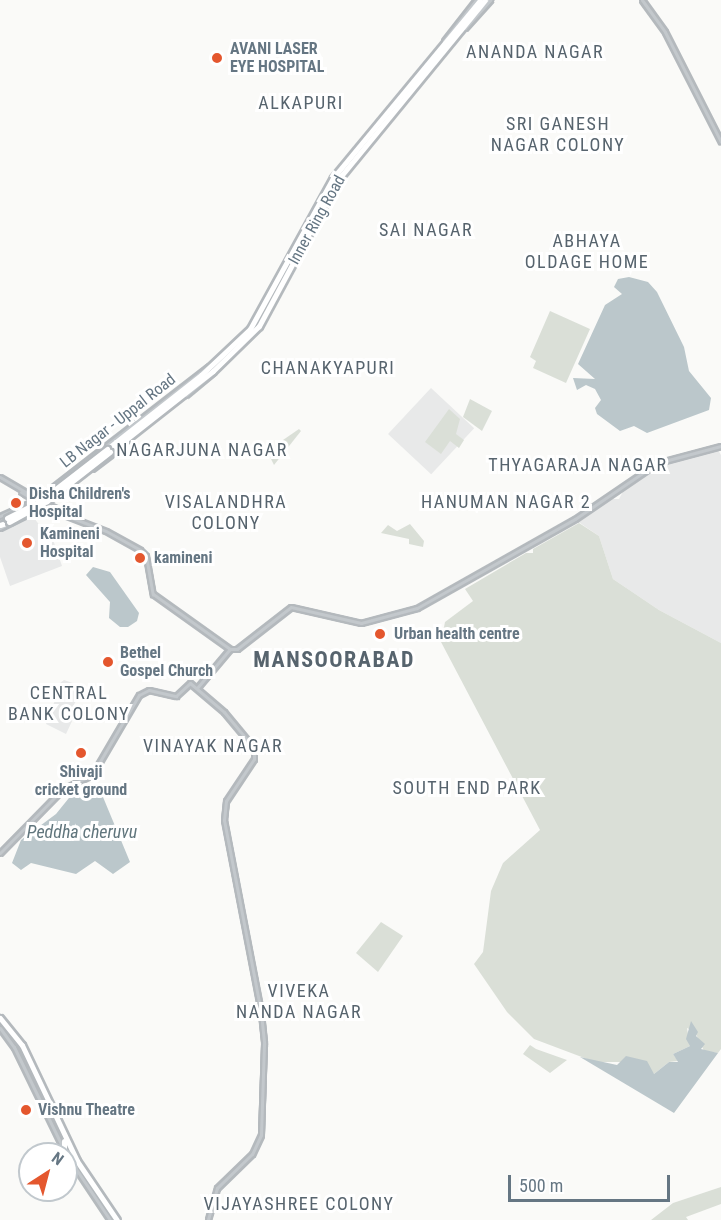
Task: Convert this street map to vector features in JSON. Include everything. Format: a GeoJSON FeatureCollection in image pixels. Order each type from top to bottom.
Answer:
{"type":"FeatureCollection","features":[{"type":"Feature","properties":{"kind":"highway"},"geometry":{"type":"LineString","coordinates":[[446,44],[478,0]]}},
{"type":"Feature","properties":{"kind":"highway"},"geometry":{"type":"LineString","coordinates":[[446,44],[488,0]]}},
{"type":"Feature","properties":{"kind":"highway","name":"Inner Ring Road"},"geometry":{"type":"LineString","coordinates":[[0,525],[47,501],[213,368],[264,319],[301,240],[337,181],[446,44]]}},
{"type":"Feature","properties":{"kind":"highway"},"geometry":{"type":"LineString","coordinates":[[0,1018],[22,1045],[77,1161],[114,1219]]}},
{"type":"Feature","properties":{"kind":"highway"},"geometry":{"type":"LineString","coordinates":[[0,1022],[18,1045],[46,1106],[57,1119],[64,1141],[114,1219]]}},
{"type":"Feature","properties":{"kind":"street"},"geometry":{"type":"LineString","coordinates":[[642,0],[665,32],[721,142]]}},
{"type":"Feature","properties":{"kind":"street","name":"LB Nagar - Uppal Road"},"geometry":{"type":"LineString","coordinates":[[0,516],[36,499],[206,366],[213,368],[211,376],[43,506],[0,525]]}},
{"type":"Feature","properties":{"kind":"street"},"geometry":{"type":"LineString","coordinates":[[0,478],[36,499],[43,506],[68,515],[140,550],[146,556],[153,594],[230,649],[237,649],[291,607],[360,623],[417,608],[575,519],[657,463],[721,446]]}},
{"type":"Feature","properties":{"kind":"street"},"geometry":{"type":"LineString","coordinates":[[36,499],[43,506]]}},
{"type":"Feature","properties":{"kind":"street"},"geometry":{"type":"LineString","coordinates":[[197,688],[230,649]]}},
{"type":"Feature","properties":{"kind":"street"},"geometry":{"type":"LineString","coordinates":[[0,853],[63,789],[92,775],[139,695],[159,690],[176,696],[189,683],[245,735],[254,748],[254,759],[226,801],[225,820],[261,1013],[261,1135],[252,1154],[217,1188],[208,1220]]}},
{"type":"Feature","properties":{"kind":"street"},"geometry":{"type":"LineString","coordinates":[[0,1028],[14,1047],[46,1106],[61,1142]]}},
{"type":"Feature","properties":{"kind":"street"},"geometry":{"type":"LineString","coordinates":[[78,1171],[114,1219]]}},
{"type":"Feature","properties":{"kind":"shaded area"},"geometry":{"type":"Polygon","coordinates":[[[550,311],[590,329],[566,383],[533,368],[536,361],[530,357],[550,311]]]}},
{"type":"Feature","properties":{"kind":"shaded area"},"geometry":{"type":"Polygon","coordinates":[[[431,388],[474,428],[431,474],[388,434],[431,388]]]}},
{"type":"Feature","properties":{"kind":"shaded area"},"geometry":{"type":"Polygon","coordinates":[[[470,399],[492,411],[482,431],[463,417],[470,399]]]}},
{"type":"Feature","properties":{"kind":"shaded area"},"geometry":{"type":"Polygon","coordinates":[[[449,409],[460,419],[456,434],[464,440],[459,448],[450,441],[441,454],[425,442],[449,409]]]}},
{"type":"Feature","properties":{"kind":"shaded area"},"geometry":{"type":"Polygon","coordinates":[[[299,429],[301,431],[274,465],[267,451],[299,429]]]}},
{"type":"Feature","properties":{"kind":"shaded area"},"geometry":{"type":"Polygon","coordinates":[[[718,450],[721,455],[721,643],[659,610],[613,579],[599,536],[577,521],[608,499],[619,499],[626,486],[659,464],[718,450]]]}},
{"type":"Feature","properties":{"kind":"shaded area","name":"Kamineni Hospital"},"geometry":{"type":"Polygon","coordinates":[[[32,515],[40,526],[48,525],[62,566],[10,586],[0,557],[0,529],[32,515]]]}},
{"type":"Feature","properties":{"kind":"shaded area"},"geometry":{"type":"Polygon","coordinates":[[[579,523],[599,536],[613,579],[659,610],[721,643],[721,1049],[718,1053],[704,1051],[695,1032],[687,1028],[690,1046],[673,1054],[678,1061],[669,1062],[654,1074],[623,1062],[595,1062],[534,1039],[507,1012],[474,964],[483,952],[491,891],[503,863],[540,830],[441,642],[445,622],[473,601],[465,589],[526,553],[533,553],[533,549],[579,523]]]}},
{"type":"Feature","properties":{"kind":"shaded area"},"geometry":{"type":"Polygon","coordinates":[[[410,524],[424,541],[423,547],[409,544],[409,539],[381,533],[388,525],[397,531],[410,524]]]}},
{"type":"Feature","properties":{"kind":"shaded area"},"geometry":{"type":"Polygon","coordinates":[[[64,680],[84,687],[68,715],[73,719],[66,734],[46,724],[57,695],[51,690],[64,680]]]}},
{"type":"Feature","properties":{"kind":"shaded area"},"geometry":{"type":"Polygon","coordinates":[[[381,922],[403,936],[378,972],[356,953],[381,922]]]}},
{"type":"Feature","properties":{"kind":"shaded area"},"geometry":{"type":"Polygon","coordinates":[[[530,1045],[567,1060],[550,1073],[523,1054],[530,1045]]]}},
{"type":"Feature","properties":{"kind":"shaded area"},"geometry":{"type":"Polygon","coordinates":[[[721,1187],[721,1204],[686,1217],[688,1220],[651,1220],[673,1203],[721,1187]]]}},
{"type":"Feature","properties":{"kind":"water"},"geometry":{"type":"Polygon","coordinates":[[[629,277],[648,282],[657,292],[684,347],[689,371],[711,398],[709,410],[647,433],[634,426],[620,431],[597,414],[595,408],[601,400],[595,389],[586,385],[577,390],[573,378],[595,379],[578,364],[605,305],[622,294],[614,287],[618,279],[629,277]]]}},
{"type":"Feature","properties":{"kind":"water"},"geometry":{"type":"Polygon","coordinates":[[[93,567],[110,572],[139,613],[137,621],[128,627],[120,627],[109,618],[110,602],[86,575],[93,567]]]}},
{"type":"Feature","properties":{"kind":"water","name":"Peddha cheruvu"},"geometry":{"type":"Polygon","coordinates":[[[98,785],[130,862],[113,874],[95,861],[76,874],[31,863],[21,870],[12,863],[21,840],[56,814],[77,788],[98,785]]]}},
{"type":"Feature","properties":{"kind":"water"},"geometry":{"type":"Polygon","coordinates":[[[691,1021],[698,1032],[696,1036],[705,1044],[701,1049],[718,1053],[674,1113],[580,1057],[617,1065],[626,1056],[647,1061],[654,1074],[669,1062],[678,1062],[673,1054],[690,1046],[686,1039],[691,1021]]]}},
{"type":"Feature","properties":{"kind":"place","name":"AVANI LASER EYE HOSPITAL"},"geometry":{"type":"Point","coordinates":[217,58]}},
{"type":"Feature","properties":{"kind":"place","name":"Disha Children's Hospital"},"geometry":{"type":"Point","coordinates":[16,503]}},
{"type":"Feature","properties":{"kind":"place","name":"Kamineni Hospital"},"geometry":{"type":"Point","coordinates":[27,543]}},
{"type":"Feature","properties":{"kind":"place","name":"kamineni"},"geometry":{"type":"Point","coordinates":[140,558]}},
{"type":"Feature","properties":{"kind":"place","name":"Urban health centre"},"geometry":{"type":"Point","coordinates":[380,634]}},
{"type":"Feature","properties":{"kind":"place","name":"Bethel Gospel Church"},"geometry":{"type":"Point","coordinates":[108,662]}},
{"type":"Feature","properties":{"kind":"place","name":"Shivaji cricket ground"},"geometry":{"type":"Point","coordinates":[81,753]}},
{"type":"Feature","properties":{"kind":"place","name":"Vishnu Theatre"},"geometry":{"type":"Point","coordinates":[26,1110]}},
{"type":"Feature","properties":{"kind":"district","name":"ANANDA NAGAR"},"geometry":{"type":"Point","coordinates":[535,52]}},
{"type":"Feature","properties":{"kind":"district","name":"ALKAPURI"},"geometry":{"type":"Point","coordinates":[301,103]}},
{"type":"Feature","properties":{"kind":"district","name":"SRI GANESH NAGAR COLONY"},"geometry":{"type":"Point","coordinates":[558,135]}},
{"type":"Feature","properties":{"kind":"district","name":"SAI NAGAR"},"geometry":{"type":"Point","coordinates":[426,230]}},
{"type":"Feature","properties":{"kind":"district","name":"ABHAYA OLDAGE HOME"},"geometry":{"type":"Point","coordinates":[587,252]}},
{"type":"Feature","properties":{"kind":"district","name":"CHANAKYAPURI"},"geometry":{"type":"Point","coordinates":[328,368]}},
{"type":"Feature","properties":{"kind":"district","name":"NAGARJUNA NAGAR"},"geometry":{"type":"Point","coordinates":[202,450]}},
{"type":"Feature","properties":{"kind":"district","name":"THYAGARAJA NAGAR"},"geometry":{"type":"Point","coordinates":[578,465]}},
{"type":"Feature","properties":{"kind":"district","name":"HANUMAN NAGAR 2"},"geometry":{"type":"Point","coordinates":[506,502]}},
{"type":"Feature","properties":{"kind":"district","name":"VISALANDHRA COLONY"},"geometry":{"type":"Point","coordinates":[226,513]}},
{"type":"Feature","properties":{"kind":"district","name":"MANSOORABAD"},"geometry":{"type":"Point","coordinates":[334,660]}},
{"type":"Feature","properties":{"kind":"district","name":"CENTRAL BANK COLONY"},"geometry":{"type":"Point","coordinates":[69,704]}},
{"type":"Feature","properties":{"kind":"district","name":"VINAYAK NAGAR"},"geometry":{"type":"Point","coordinates":[213,746]}},
{"type":"Feature","properties":{"kind":"district","name":"SOUTH END PARK"},"geometry":{"type":"Point","coordinates":[467,788]}},
{"type":"Feature","properties":{"kind":"district","name":"VIVEKA NANDA NAGAR"},"geometry":{"type":"Point","coordinates":[299,1002]}},
{"type":"Feature","properties":{"kind":"district","name":"VIJAYASHREE COLONY"},"geometry":{"type":"Point","coordinates":[299,1204]}}]}
